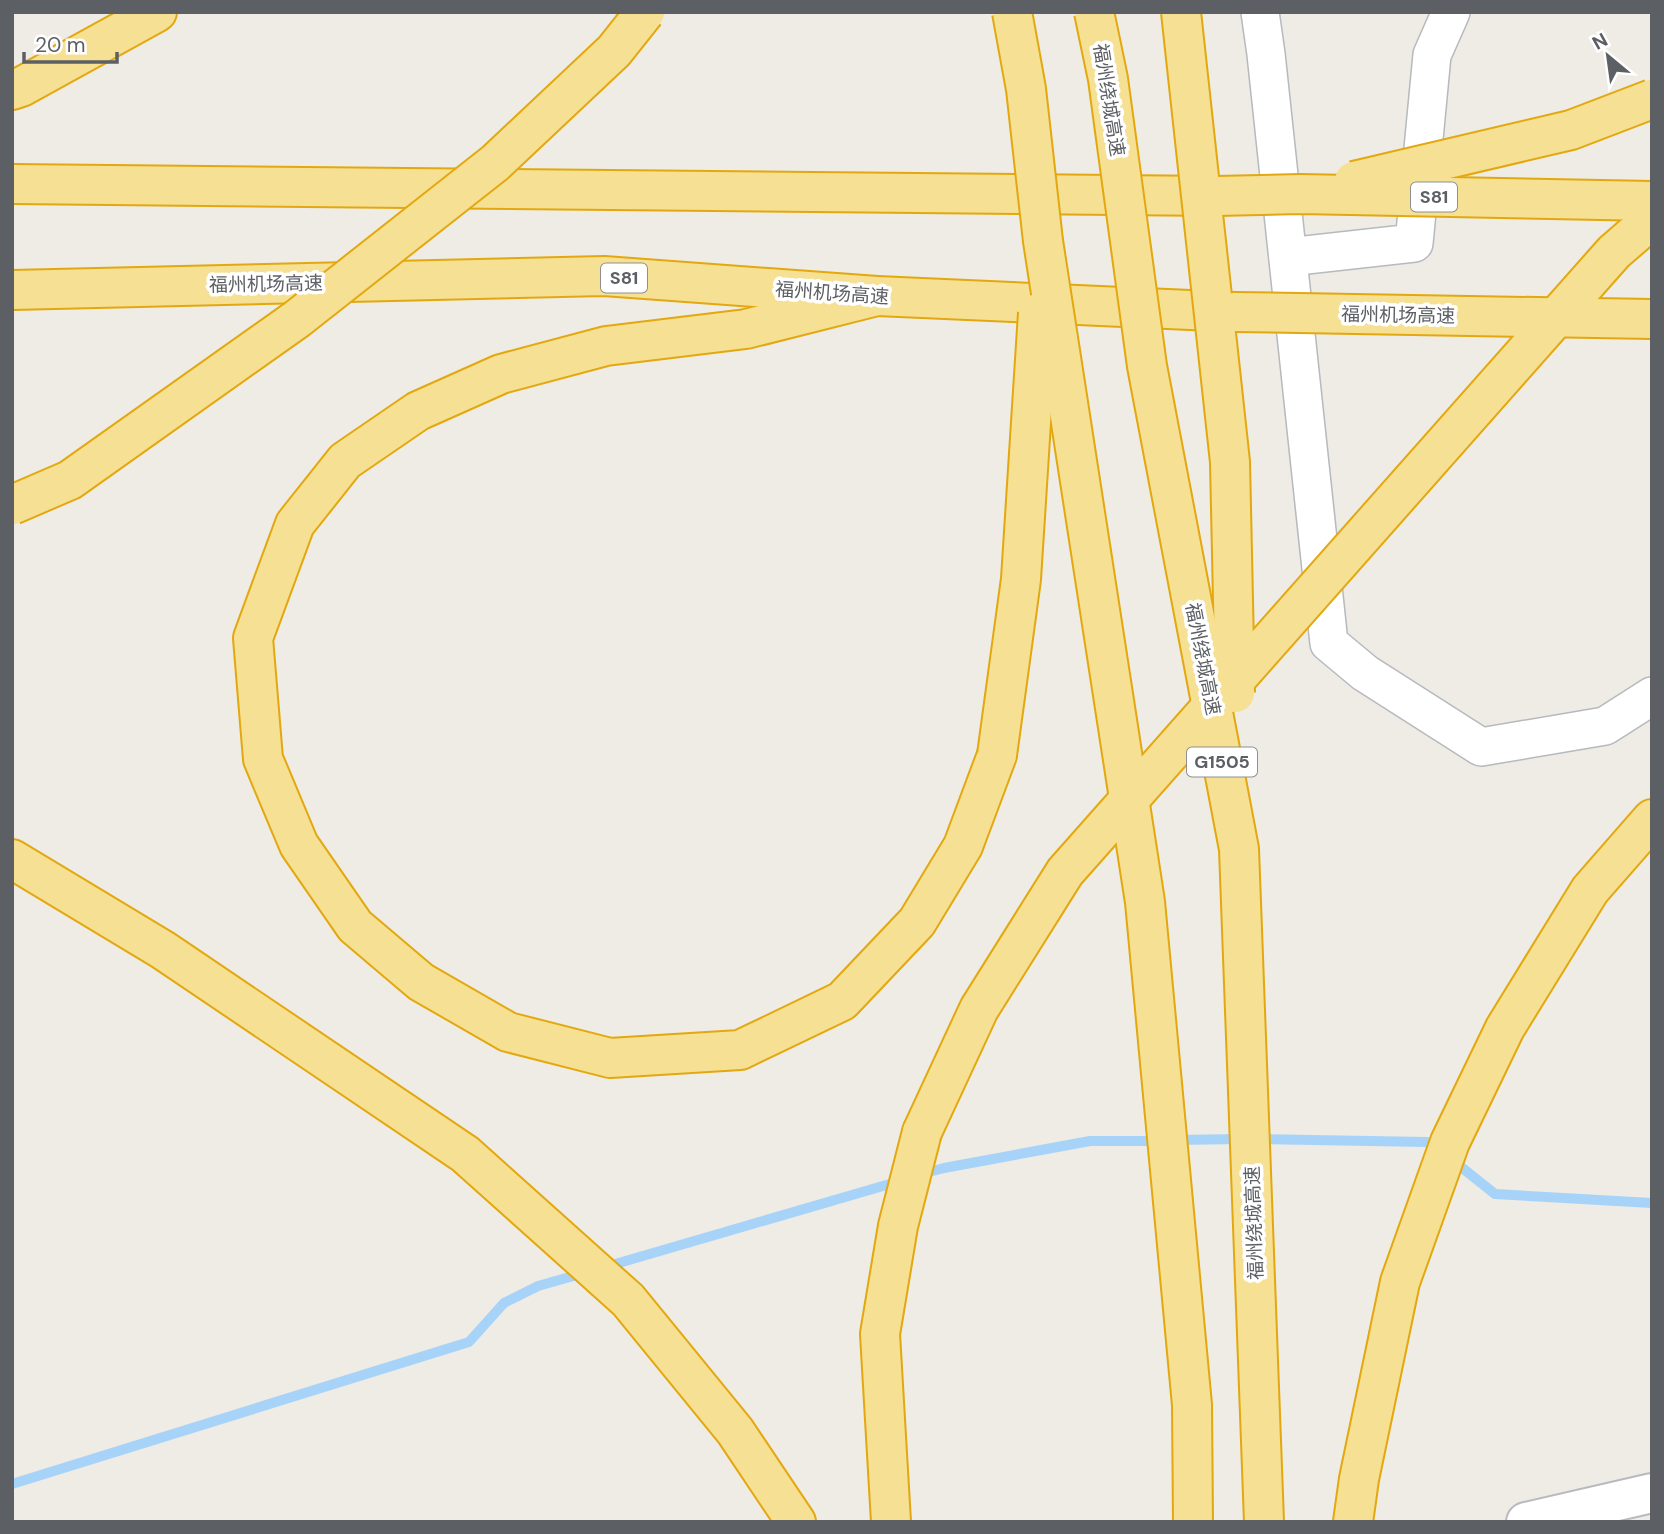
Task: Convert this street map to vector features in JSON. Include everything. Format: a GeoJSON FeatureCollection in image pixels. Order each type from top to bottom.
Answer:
{"type":"FeatureCollection","features":[{"type":"Feature","properties":{"kind":"highway"},"geometry":{"type":"LineString","coordinates":[[12,90],[21,88],[157,12]]}},
{"type":"Feature","properties":{"kind":"highway"},"geometry":{"type":"LineString","coordinates":[[12,505],[70,480],[297,319],[495,163],[614,51],[645,12]]}},
{"type":"Feature","properties":{"kind":"highway"},"geometry":{"type":"LineString","coordinates":[[1012,12],[1026,89],[1043,241],[1144,902],[1192,1405],[1193,1522]]}},
{"type":"Feature","properties":{"kind":"highway","name":"福州绕城高速"},"geometry":{"type":"LineString","coordinates":[[1094,12],[1108,79],[1147,366],[1239,849],[1264,1522]]}},
{"type":"Feature","properties":{"kind":"highway"},"geometry":{"type":"LineString","coordinates":[[1181,12],[1230,462],[1239,849]]}},
{"type":"Feature","properties":{"kind":"highway"},"geometry":{"type":"LineString","coordinates":[[1300,194],[1571,130],[1652,99]]}},
{"type":"Feature","properties":{"kind":"highway","name":"S81"},"geometry":{"type":"LineString","coordinates":[[12,184],[1216,196],[1300,194],[1652,201]]}},
{"type":"Feature","properties":{"kind":"highway"},"geometry":{"type":"LineString","coordinates":[[891,1522],[880,1334],[898,1226],[922,1132],[979,1009],[1065,872],[1614,252],[1652,219]]}},
{"type":"Feature","properties":{"kind":"highway"},"geometry":{"type":"LineString","coordinates":[[877,296],[746,328],[606,346],[501,374],[418,411],[345,461],[295,524],[253,638],[263,759],[299,845],[355,926],[421,982],[508,1032],[610,1058],[740,1050],[842,1002],[917,922],[963,846],[997,755],[1021,579],[1043,241]]}},
{"type":"Feature","properties":{"kind":"highway","name":"福州机场高速"},"geometry":{"type":"LineString","coordinates":[[12,290],[604,276],[877,296],[1235,312],[1652,319]]}},
{"type":"Feature","properties":{"kind":"highway"},"geometry":{"type":"LineString","coordinates":[[1353,1522],[1359,1479],[1400,1282],[1450,1142],[1505,1028],[1590,890],[1652,819]]}},
{"type":"Feature","properties":{"kind":"highway"},"geometry":{"type":"LineString","coordinates":[[12,859],[163,950],[465,1154],[628,1300],[735,1431],[796,1522]]}},
{"type":"Feature","properties":{"kind":"street"},"geometry":{"type":"LineString","coordinates":[[1259,12],[1266,54],[1329,643],[1365,673],[1481,747],[1605,726],[1652,696]]}},
{"type":"Feature","properties":{"kind":"street"},"geometry":{"type":"LineString","coordinates":[[1288,257],[1413,243],[1432,55],[1451,12]]}},
{"type":"Feature","properties":{"kind":"street"},"geometry":{"type":"LineString","coordinates":[[1526,1522],[1652,1493]]}},
{"type":"Feature","properties":{"kind":"waterway"},"geometry":{"type":"LineString","coordinates":[[1173,1140],[1242,1139]]}},
{"type":"Feature","properties":{"kind":"waterway"},"geometry":{"type":"LineString","coordinates":[[1257,1139],[1427,1142],[1439,1150]]}},
{"type":"Feature","properties":{"kind":"waterway"},"geometry":{"type":"LineString","coordinates":[[921,1174],[1090,1141],[1158,1141]]}},
{"type":"Feature","properties":{"kind":"waterway"},"geometry":{"type":"LineString","coordinates":[[1451,1159],[1495,1194],[1652,1203]]}},
{"type":"Feature","properties":{"kind":"waterway"},"geometry":{"type":"LineString","coordinates":[[605,1267],[900,1181]]}},
{"type":"Feature","properties":{"kind":"waterway"},"geometry":{"type":"LineString","coordinates":[[12,1484],[469,1342],[504,1303],[538,1286],[584,1273]]}}]}
